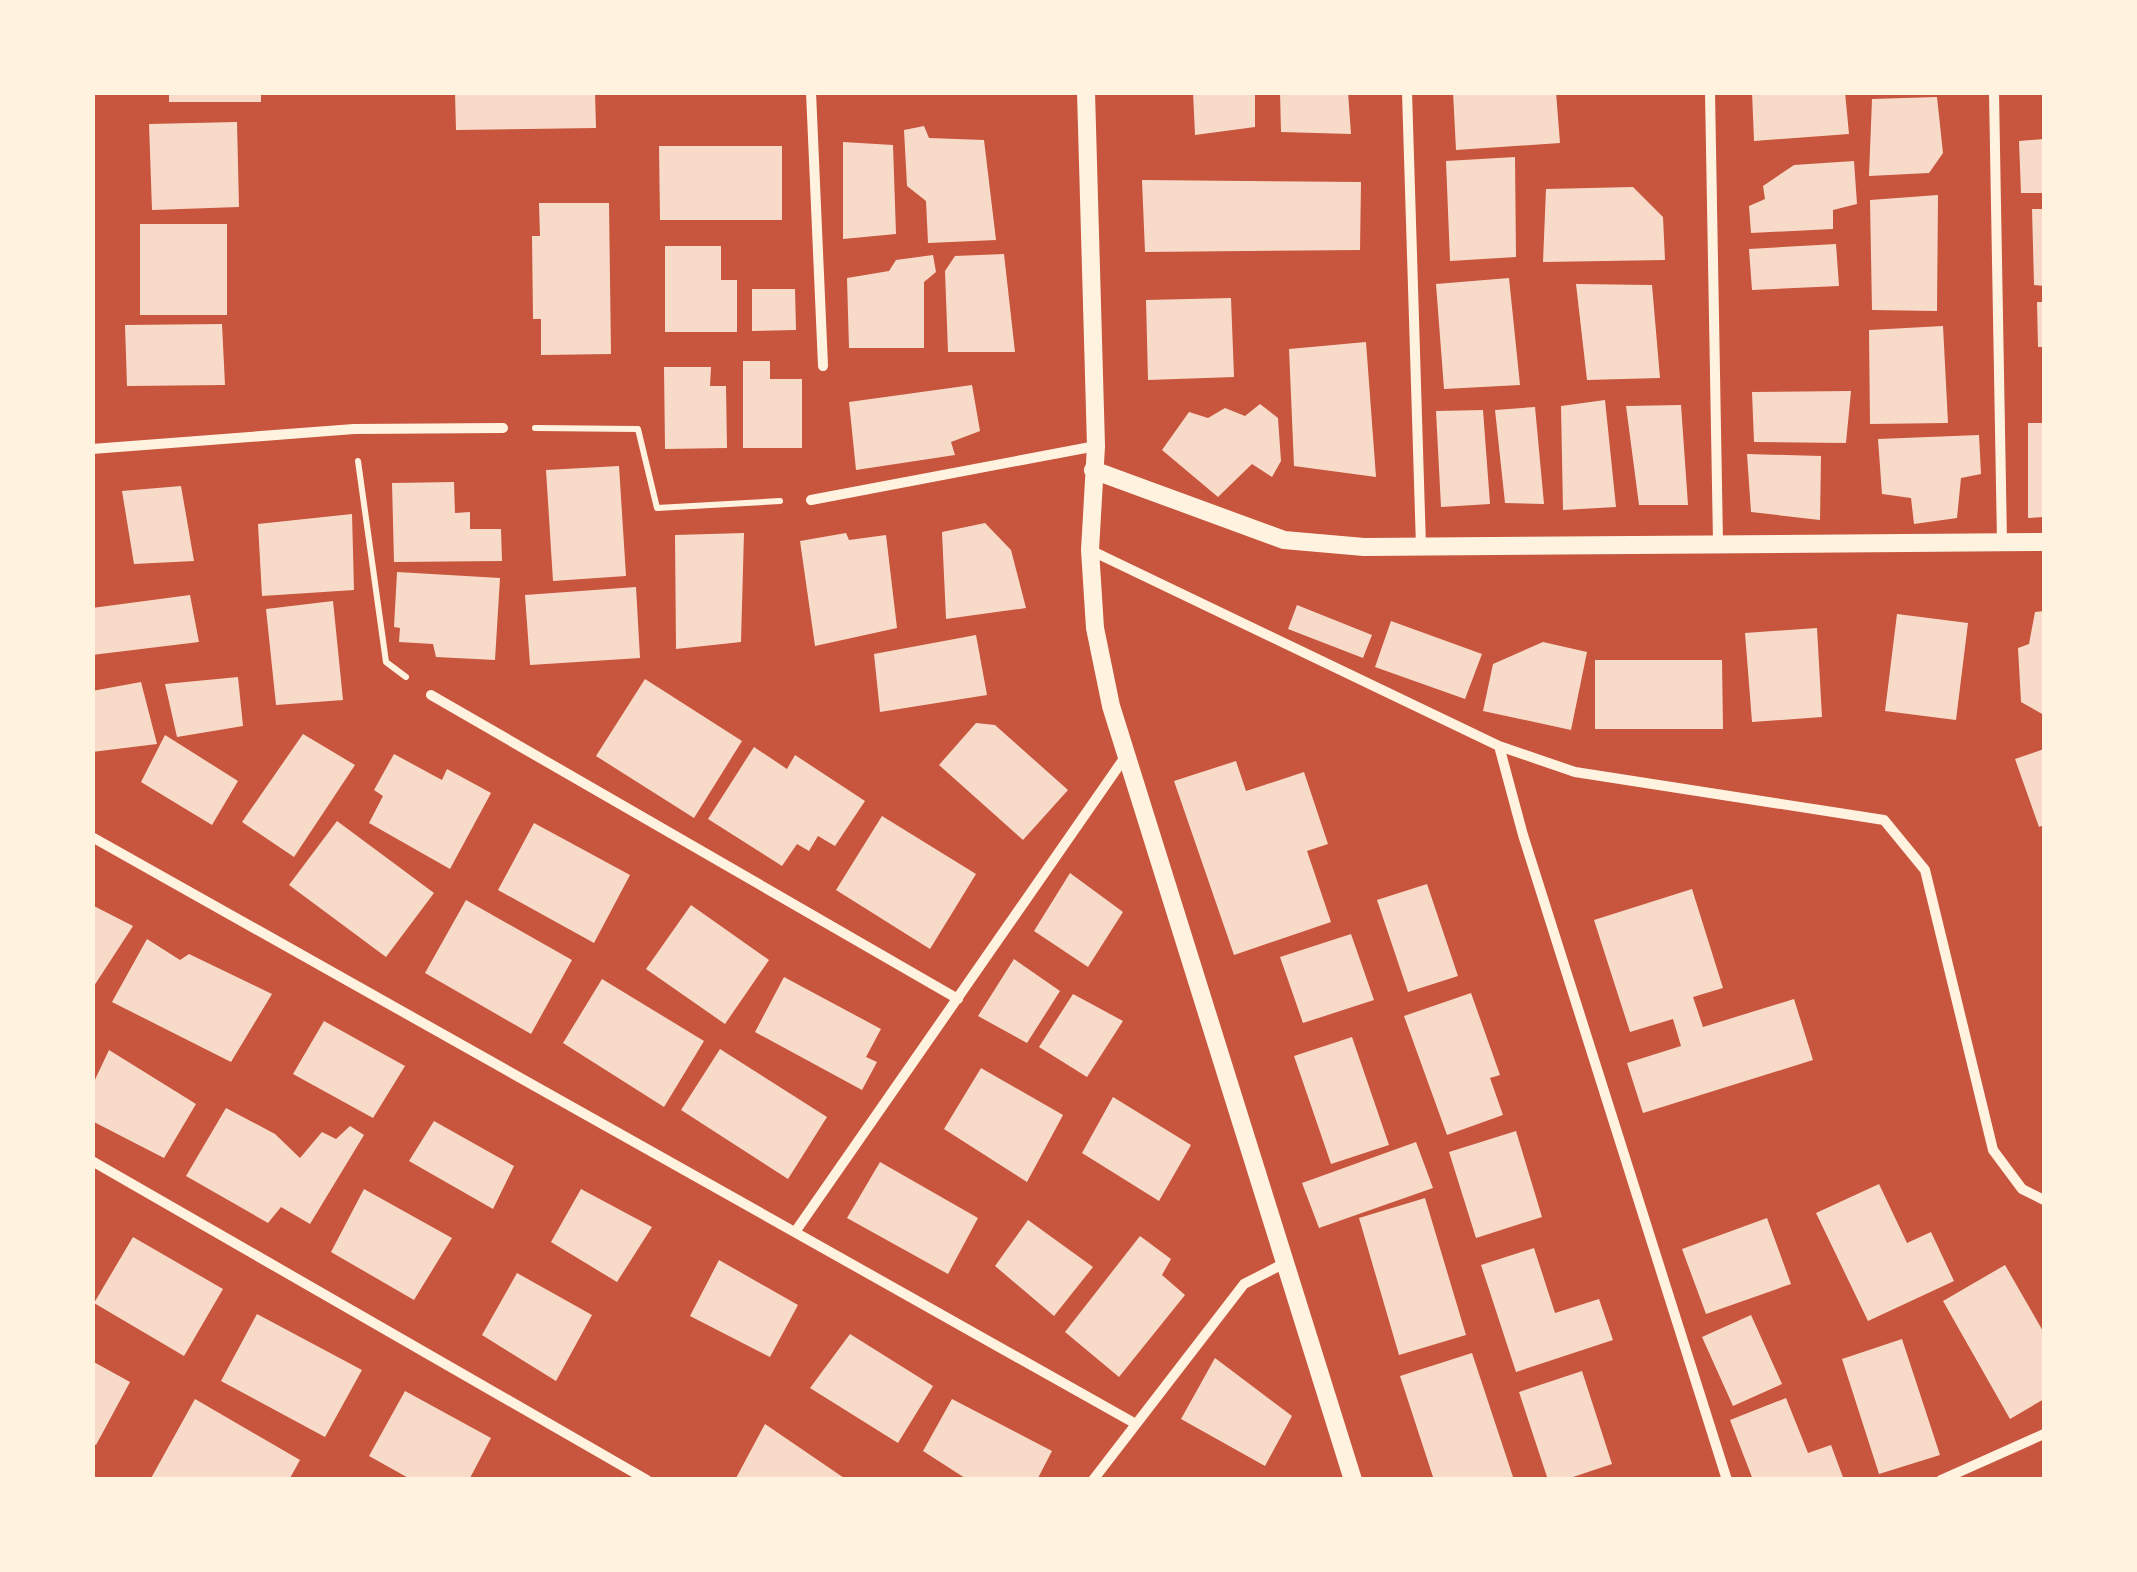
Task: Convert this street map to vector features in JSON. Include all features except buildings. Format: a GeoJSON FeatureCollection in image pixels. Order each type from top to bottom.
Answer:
{"type":"FeatureCollection","features":[{"type":"Feature","properties":{"kind":"street"},"geometry":{"type":"LineString","coordinates":[[811,92],[824,366]]}},
{"type":"Feature","properties":{"kind":"street"},"geometry":{"type":"LineString","coordinates":[[1086,92],[1096,446],[1090,550],[1095,628],[1127,754],[1354,1480]]}},
{"type":"Feature","properties":{"kind":"street"},"geometry":{"type":"LineString","coordinates":[[1408,92],[1420,548]]}},
{"type":"Feature","properties":{"kind":"street"},"geometry":{"type":"LineString","coordinates":[[1710,92],[1718,542]]}},
{"type":"Feature","properties":{"kind":"street"},"geometry":{"type":"LineString","coordinates":[[1994,92],[2002,542]]}},
{"type":"Feature","properties":{"kind":"street"},"geometry":{"type":"LineString","coordinates":[[92,449],[354,429],[502,428]]}},
{"type":"Feature","properties":{"kind":"street"},"geometry":{"type":"LineString","coordinates":[[812,500],[1096,446]]}},
{"type":"Feature","properties":{"kind":"street"},"geometry":{"type":"LineString","coordinates":[[1092,470],[1284,540],[1420,548],[1718,542],[2044,542]]}},
{"type":"Feature","properties":{"kind":"street"},"geometry":{"type":"LineString","coordinates":[[1090,550],[1499,746],[1575,772],[1884,820],[1925,870],[1993,1150],[2022,1190],[2044,1200]]}},
{"type":"Feature","properties":{"kind":"street"},"geometry":{"type":"LineString","coordinates":[[431,695],[958,998]]}},
{"type":"Feature","properties":{"kind":"street"},"geometry":{"type":"LineString","coordinates":[[1499,746],[1728,1480]]}},
{"type":"Feature","properties":{"kind":"street"},"geometry":{"type":"LineString","coordinates":[[795,1232],[1127,754]]}},
{"type":"Feature","properties":{"kind":"street"},"geometry":{"type":"LineString","coordinates":[[92,837],[1136,1424]]}},
{"type":"Feature","properties":{"kind":"street"},"geometry":{"type":"LineString","coordinates":[[92,1161],[647,1480]]}},
{"type":"Feature","properties":{"kind":"street"},"geometry":{"type":"LineString","coordinates":[[1092,1480],[1244,1284],[1287,1262]]}},
{"type":"Feature","properties":{"kind":"street"},"geometry":{"type":"LineString","coordinates":[[1941,1480],[2044,1434]]}},
{"type":"Feature","properties":{"kind":"path"},"geometry":{"type":"LineString","coordinates":[[502,428],[638,429],[657,508],[812,500]]}},
{"type":"Feature","properties":{"kind":"path"},"geometry":{"type":"LineString","coordinates":[[354,429],[386,662],[431,695]]}}]}
